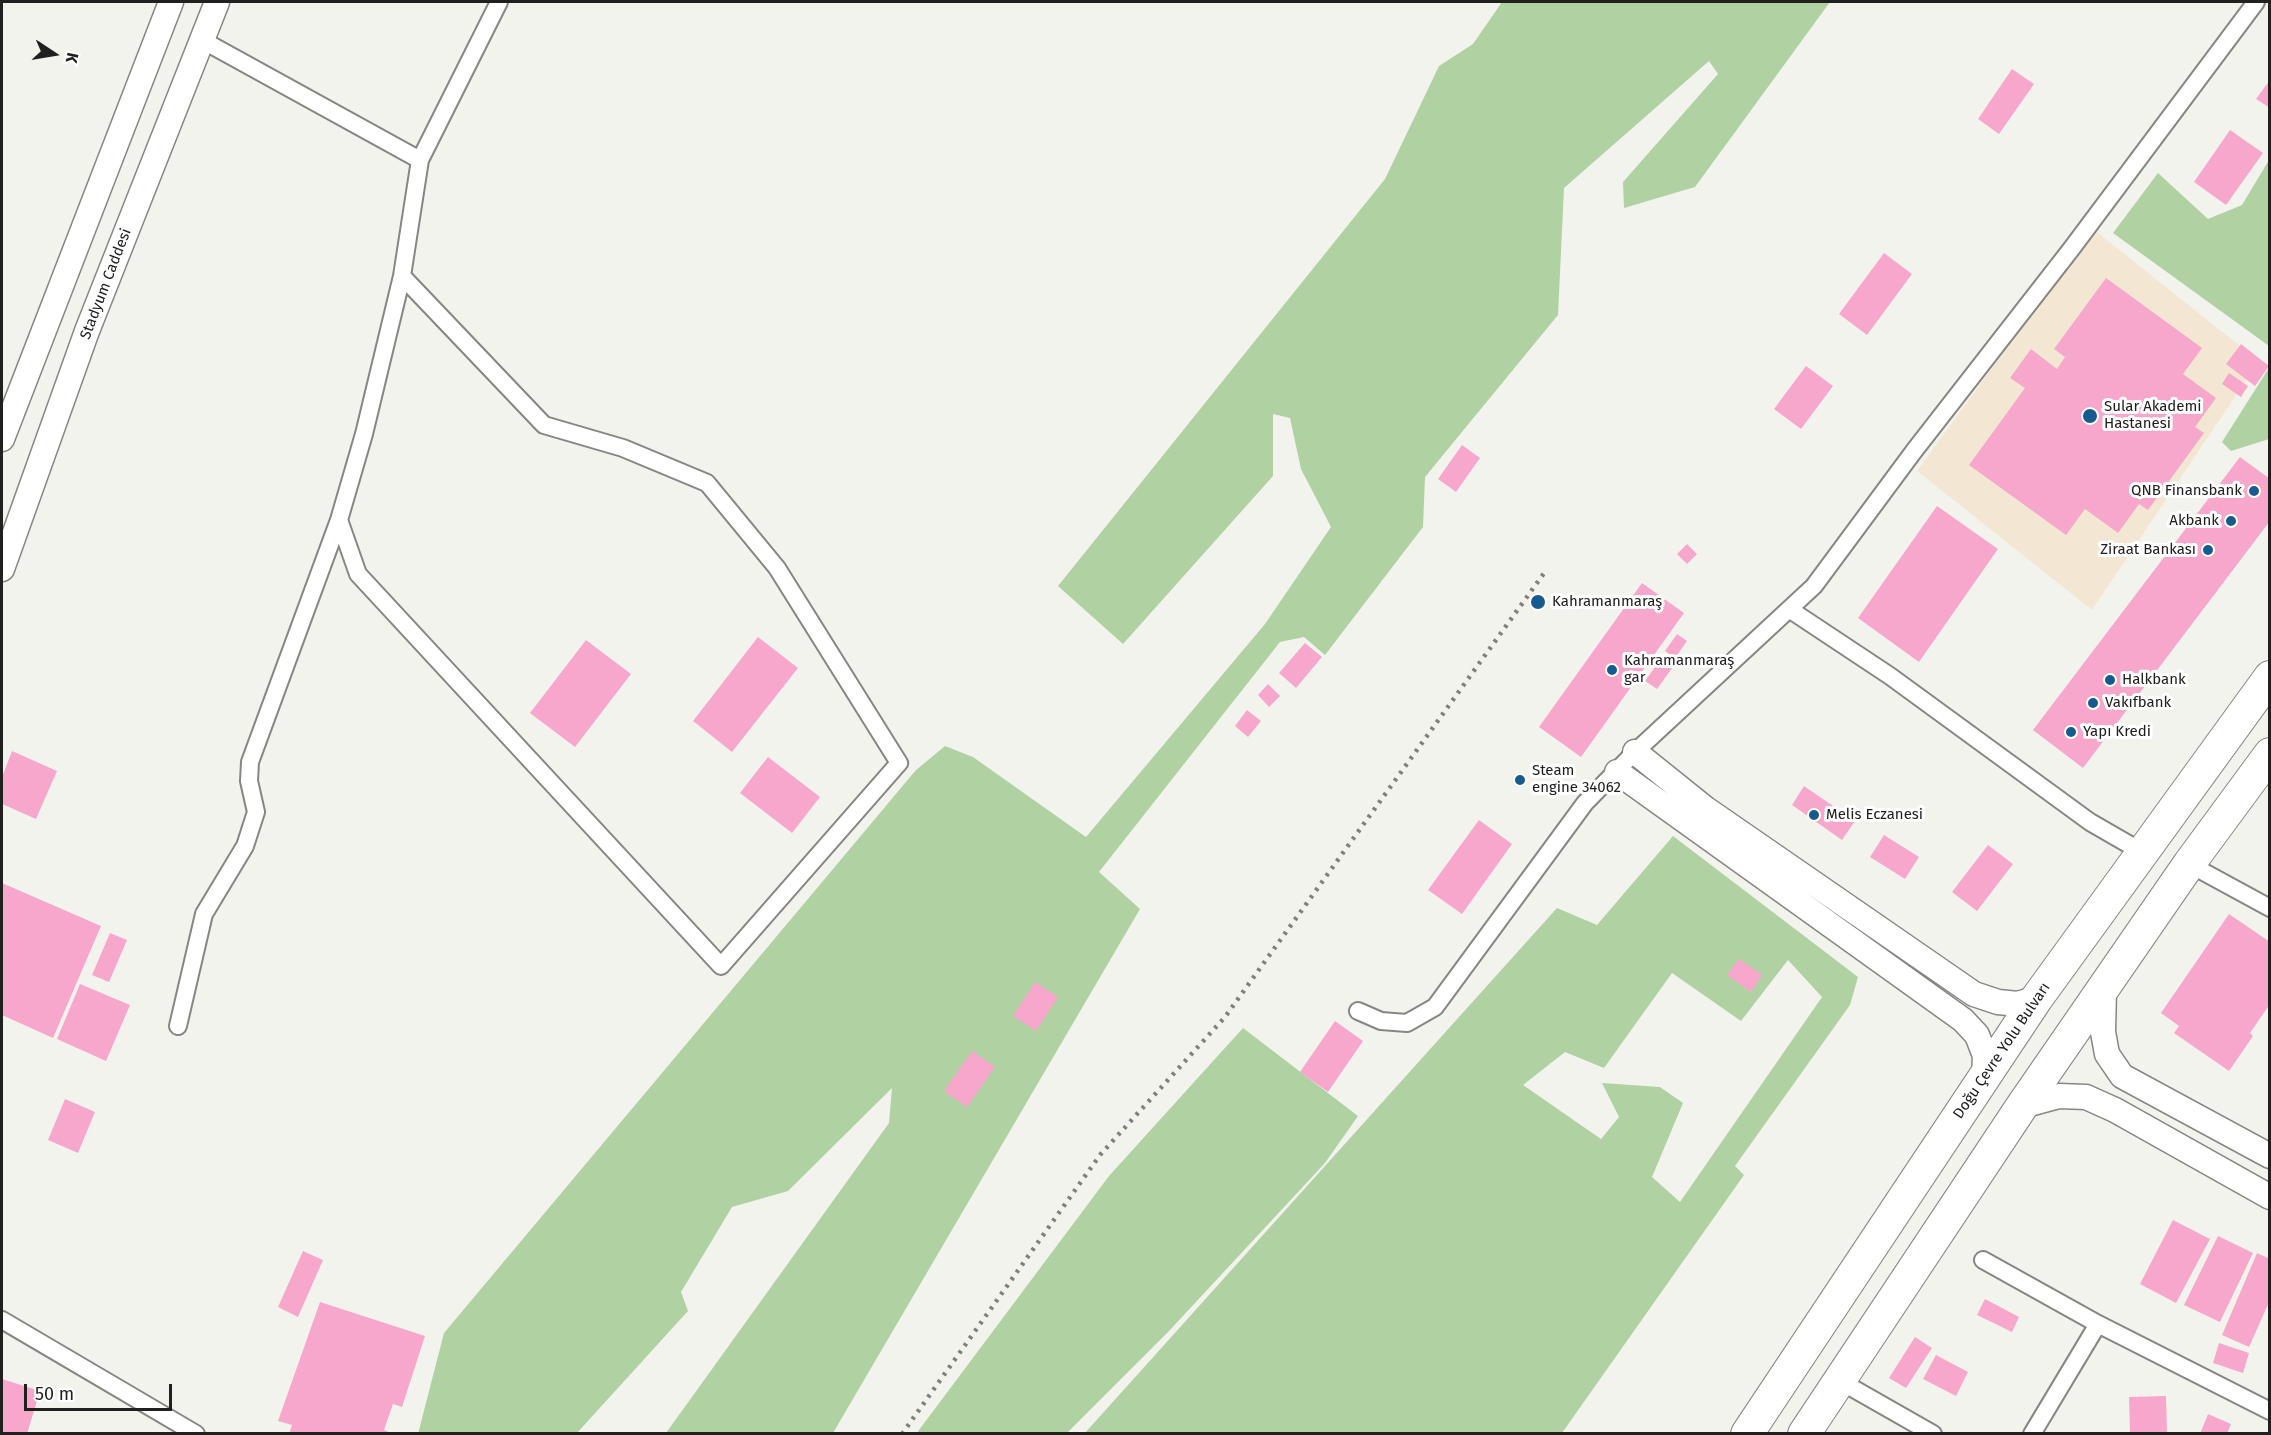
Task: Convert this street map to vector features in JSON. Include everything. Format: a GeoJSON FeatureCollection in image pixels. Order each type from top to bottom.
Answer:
{"type":"FeatureCollection","features":[{"type":"Feature","properties":{"kind":"highway","name":"Doğu Çevre Yolu Bulvarı"},"geometry":{"type":"LineString","coordinates":[[1747,1434],[2037,998],[2270,677]]}},
{"type":"Feature","properties":{"kind":"highway"},"geometry":{"type":"LineString","coordinates":[[1804,1434],[2022,1106],[2189,864],[2270,754]]}},
{"type":"Feature","properties":{"kind":"main road"},"geometry":{"type":"LineString","coordinates":[[2,439],[171,2]]}},
{"type":"Feature","properties":{"kind":"main road","name":"Stadyum Caddesi"},"geometry":{"type":"LineString","coordinates":[[2,569],[87,331],[217,2]]}},
{"type":"Feature","properties":{"kind":"main road"},"geometry":{"type":"LineString","coordinates":[[1635,752],[1706,809],[1974,994],[1998,1002],[2018,1004],[2037,998]]}},
{"type":"Feature","properties":{"kind":"main road"},"geometry":{"type":"LineString","coordinates":[[1617,772],[1963,1020],[1977,1035],[1985,1056],[1984,1077]]}},
{"type":"Feature","properties":{"kind":"main road"},"geometry":{"type":"LineString","coordinates":[[2104,988],[2103,1032],[2106,1054],[2122,1076],[2270,1156]]}},
{"type":"Feature","properties":{"kind":"main road"},"geometry":{"type":"LineString","coordinates":[[2022,1106],[2059,1096],[2086,1096],[2270,1197]]}},
{"type":"Feature","properties":{"kind":"street"},"geometry":{"type":"LineString","coordinates":[[178,1026],[204,914],[245,846],[256,812],[249,781],[250,762],[339,520],[364,434],[402,276],[420,160],[499,2]]}},
{"type":"Feature","properties":{"kind":"street"},"geometry":{"type":"LineString","coordinates":[[1358,1011],[1381,1021],[1407,1023],[1435,1007],[1585,803],[1635,752],[1814,586],[2256,2]]}},
{"type":"Feature","properties":{"kind":"street"},"geometry":{"type":"LineString","coordinates":[[202,40],[420,160]]}},
{"type":"Feature","properties":{"kind":"street"},"geometry":{"type":"LineString","coordinates":[[339,520],[358,574],[721,966],[899,763],[777,568],[706,483],[623,448],[544,425],[402,276]]}},
{"type":"Feature","properties":{"kind":"street"},"geometry":{"type":"LineString","coordinates":[[1789,609],[1890,676],[2090,822],[2142,852]]}},
{"type":"Feature","properties":{"kind":"street"},"geometry":{"type":"LineString","coordinates":[[2189,864],[2270,908]]}},
{"type":"Feature","properties":{"kind":"street"},"geometry":{"type":"LineString","coordinates":[[1983,1260],[2098,1324],[2270,1411]]}},
{"type":"Feature","properties":{"kind":"street"},"geometry":{"type":"LineString","coordinates":[[2,1320],[196,1434]]}},
{"type":"Feature","properties":{"kind":"street"},"geometry":{"type":"LineString","coordinates":[[2032,1434],[2098,1324]]}},
{"type":"Feature","properties":{"kind":"street"},"geometry":{"type":"LineString","coordinates":[[1840,1381],[1933,1434]]}},
{"type":"Feature","properties":{"kind":"shaded area","name":"Sular Akademi Hastanesi"},"geometry":{"type":"Polygon","coordinates":[[[2093,229],[2259,361],[2092,610],[1917,471],[2093,229]]]}},
{"type":"Feature","properties":{"kind":"green space"},"geometry":{"type":"Polygon","coordinates":[[[1502,2],[1830,2],[1695,187],[1624,208],[1623,182],[1718,74],[1709,61],[1564,188],[1558,315],[1425,477],[1423,527],[1325,655],[1304,637],[1280,642],[1099,872],[1140,909],[833,1433],[666,1433],[889,1123],[892,1088],[788,1191],[732,1207],[681,1292],[688,1311],[577,1433],[418,1434],[444,1333],[916,770],[945,746],[973,757],[1086,837],[1265,624],[1331,527],[1301,469],[1290,418],[1273,414],[1273,476],[1123,644],[1058,586],[1385,179],[1439,66],[1473,44],[1502,2]]]}},
{"type":"Feature","properties":{"kind":"green space"},"geometry":{"type":"Polygon","coordinates":[[[2269,160],[2269,346],[2113,233],[2158,173],[2208,219],[2242,205],[2269,160]]]}},
{"type":"Feature","properties":{"kind":"green space"},"geometry":{"type":"Polygon","coordinates":[[[2269,368],[2269,439],[2231,451],[2222,442],[2269,368]]]}},
{"type":"Feature","properties":{"kind":"green space"},"geometry":{"type":"Polygon","coordinates":[[[1673,836],[1858,977],[1850,1005],[1735,1166],[1744,1175],[1562,1433],[1084,1434],[1557,908],[1597,925],[1673,836]],[[1788,960],[1741,1021],[1672,973],[1604,1068],[1565,1052],[1523,1085],[1601,1139],[1619,1117],[1602,1083],[1660,1087],[1683,1103],[1652,1177],[1680,1202],[1822,997],[1788,960]]]}},
{"type":"Feature","properties":{"kind":"green space"},"geometry":{"type":"Polygon","coordinates":[[[1243,1028],[1358,1116],[1325,1163],[1169,1331],[1067,1433],[916,1434],[1109,1176],[1243,1028]]]}},
{"type":"Feature","properties":{"kind":"building"},"geometry":{"type":"Polygon","coordinates":[[[2012,69],[2034,84],[1999,134],[1978,119],[2012,69]]]}},
{"type":"Feature","properties":{"kind":"building"},"geometry":{"type":"Polygon","coordinates":[[[2270,80],[2270,108],[2256,99],[2270,80]]]}},
{"type":"Feature","properties":{"kind":"building"},"geometry":{"type":"Polygon","coordinates":[[[2230,130],[2263,153],[2226,205],[2194,182],[2230,130]]]}},
{"type":"Feature","properties":{"kind":"building"},"geometry":{"type":"Polygon","coordinates":[[[1884,253],[1912,274],[1867,335],[1839,314],[1884,253]]]}},
{"type":"Feature","properties":{"kind":"building"},"geometry":{"type":"Polygon","coordinates":[[[2106,278],[2202,348],[2183,374],[2216,398],[2195,427],[2204,433],[2148,510],[2139,504],[2118,533],[2085,509],[2066,535],[1969,465],[2025,388],[2010,378],[2031,349],[2057,369],[2065,357],[2054,349],[2106,278]]]}},
{"type":"Feature","properties":{"kind":"building"},"geometry":{"type":"Polygon","coordinates":[[[2241,344],[2269,366],[2255,386],[2226,364],[2241,344]]]}},
{"type":"Feature","properties":{"kind":"building"},"geometry":{"type":"Polygon","coordinates":[[[1806,366],[1833,386],[1801,429],[1774,409],[1806,366]]]}},
{"type":"Feature","properties":{"kind":"building"},"geometry":{"type":"Polygon","coordinates":[[[2229,373],[2248,386],[2241,397],[2222,384],[2229,373]]]}},
{"type":"Feature","properties":{"kind":"building"},"geometry":{"type":"Polygon","coordinates":[[[1462,445],[1480,458],[1456,492],[1438,479],[1462,445]]]}},
{"type":"Feature","properties":{"kind":"building"},"geometry":{"type":"Polygon","coordinates":[[[2240,457],[2270,479],[2270,521],[2083,768],[2033,730],[2240,457]]]}},
{"type":"Feature","properties":{"kind":"building"},"geometry":{"type":"Polygon","coordinates":[[[1937,506],[1998,549],[1919,662],[1858,618],[1937,506]]]}},
{"type":"Feature","properties":{"kind":"building"},"geometry":{"type":"Polygon","coordinates":[[[1687,544],[1697,554],[1687,564],[1677,554],[1687,544]]]}},
{"type":"Feature","properties":{"kind":"building","name":"Kahramanmaraş gar"},"geometry":{"type":"Polygon","coordinates":[[[1642,583],[1684,613],[1581,757],[1539,727],[1642,583]]]}},
{"type":"Feature","properties":{"kind":"building"},"geometry":{"type":"Polygon","coordinates":[[[1677,634],[1687,641],[1675,658],[1665,651],[1677,634]]]}},
{"type":"Feature","properties":{"kind":"building"},"geometry":{"type":"Polygon","coordinates":[[[758,637],[798,668],[732,752],[693,721],[758,637]]]}},
{"type":"Feature","properties":{"kind":"building"},"geometry":{"type":"Polygon","coordinates":[[[586,640],[631,674],[575,747],[530,713],[586,640]]]}},
{"type":"Feature","properties":{"kind":"building"},"geometry":{"type":"Polygon","coordinates":[[[1305,643],[1322,657],[1296,688],[1279,673],[1305,643]]]}},
{"type":"Feature","properties":{"kind":"building"},"geometry":{"type":"Polygon","coordinates":[[[1663,656],[1675,664],[1657,689],[1645,681],[1663,656]]]}},
{"type":"Feature","properties":{"kind":"building"},"geometry":{"type":"Polygon","coordinates":[[[1268,684],[1280,696],[1269,707],[1258,695],[1268,684]]]}},
{"type":"Feature","properties":{"kind":"building"},"geometry":{"type":"Polygon","coordinates":[[[1247,710],[1261,721],[1248,737],[1235,726],[1247,710]]]}},
{"type":"Feature","properties":{"kind":"building"},"geometry":{"type":"Polygon","coordinates":[[[12,751],[57,771],[36,819],[2,804],[2,777],[12,751]]]}},
{"type":"Feature","properties":{"kind":"building"},"geometry":{"type":"Polygon","coordinates":[[[768,757],[820,797],[792,833],[740,793],[768,757]]]}},
{"type":"Feature","properties":{"kind":"building"},"geometry":{"type":"Polygon","coordinates":[[[1804,786],[1855,821],[1842,840],[1792,805],[1804,786]]]}},
{"type":"Feature","properties":{"kind":"building"},"geometry":{"type":"Polygon","coordinates":[[[1479,820],[1512,844],[1462,914],[1428,890],[1479,820]]]}},
{"type":"Feature","properties":{"kind":"building"},"geometry":{"type":"Polygon","coordinates":[[[1884,835],[1919,857],[1905,879],[1870,857],[1884,835]]]}},
{"type":"Feature","properties":{"kind":"building"},"geometry":{"type":"Polygon","coordinates":[[[1988,845],[2013,864],[1977,911],[1952,892],[1988,845]]]}},
{"type":"Feature","properties":{"kind":"building"},"geometry":{"type":"Polygon","coordinates":[[[2,883],[101,926],[53,1038],[2,1015],[2,883]]]}},
{"type":"Feature","properties":{"kind":"building"},"geometry":{"type":"Polygon","coordinates":[[[2229,914],[2270,942],[2270,1004],[2250,1033],[2253,1036],[2229,1071],[2174,1033],[2179,1026],[2161,1013],[2229,914]]]}},
{"type":"Feature","properties":{"kind":"building"},"geometry":{"type":"Polygon","coordinates":[[[110,933],[127,940],[109,982],[92,975],[110,933]]]}},
{"type":"Feature","properties":{"kind":"building"},"geometry":{"type":"Polygon","coordinates":[[[1739,959],[1762,975],[1751,992],[1727,975],[1739,959]]]}},
{"type":"Feature","properties":{"kind":"building"},"geometry":{"type":"Polygon","coordinates":[[[1035,982],[1058,997],[1036,1031],[1013,1016],[1035,982]]]}},
{"type":"Feature","properties":{"kind":"building"},"geometry":{"type":"Polygon","coordinates":[[[80,984],[130,1005],[106,1061],[57,1039],[80,984]]]}},
{"type":"Feature","properties":{"kind":"building"},"geometry":{"type":"Polygon","coordinates":[[[1335,1021],[1363,1041],[1328,1092],[1300,1072],[1335,1021]]]}},
{"type":"Feature","properties":{"kind":"building"},"geometry":{"type":"Polygon","coordinates":[[[972,1051],[995,1067],[967,1107],[944,1091],[972,1051]]]}},
{"type":"Feature","properties":{"kind":"building"},"geometry":{"type":"Polygon","coordinates":[[[65,1099],[95,1112],[78,1153],[48,1140],[65,1099]]]}},
{"type":"Feature","properties":{"kind":"building"},"geometry":{"type":"Polygon","coordinates":[[[2173,1220],[2210,1239],[2176,1303],[2140,1284],[2173,1220]]]}},
{"type":"Feature","properties":{"kind":"building"},"geometry":{"type":"Polygon","coordinates":[[[2218,1236],[2253,1253],[2220,1322],[2184,1305],[2218,1236]]]}},
{"type":"Feature","properties":{"kind":"building"},"geometry":{"type":"Polygon","coordinates":[[[303,1251],[323,1260],[298,1317],[278,1307],[303,1251]]]}},
{"type":"Feature","properties":{"kind":"building"},"geometry":{"type":"Polygon","coordinates":[[[2257,1253],[2270,1259],[2270,1300],[2249,1347],[2222,1335],[2257,1253]]]}},
{"type":"Feature","properties":{"kind":"building"},"geometry":{"type":"Polygon","coordinates":[[[1985,1299],[2019,1317],[2012,1332],[1977,1315],[1985,1299]]]}},
{"type":"Feature","properties":{"kind":"building"},"geometry":{"type":"Polygon","coordinates":[[[320,1302],[425,1336],[402,1407],[393,1404],[384,1430],[394,1434],[289,1434],[292,1425],[278,1421],[320,1302]]]}},
{"type":"Feature","properties":{"kind":"building"},"geometry":{"type":"Polygon","coordinates":[[[1915,1337],[1932,1348],[1906,1388],[1889,1378],[1915,1337]]]}},
{"type":"Feature","properties":{"kind":"building"},"geometry":{"type":"Polygon","coordinates":[[[2219,1343],[2249,1353],[2243,1373],[2213,1363],[2219,1343]]]}},
{"type":"Feature","properties":{"kind":"building"},"geometry":{"type":"Polygon","coordinates":[[[1936,1355],[1968,1372],[1956,1396],[1923,1379],[1936,1355]]]}},
{"type":"Feature","properties":{"kind":"building"},"geometry":{"type":"Polygon","coordinates":[[[2,1379],[40,1391],[27,1434],[2,1434],[2,1379]]]}},
{"type":"Feature","properties":{"kind":"building"},"geometry":{"type":"Polygon","coordinates":[[[2166,1396],[2167,1434],[2130,1434],[2129,1397],[2166,1396]]]}},
{"type":"Feature","properties":{"kind":"building"},"geometry":{"type":"Polygon","coordinates":[[[2208,1414],[2231,1424],[2227,1434],[2200,1434],[2208,1414]]]}},
{"type":"Feature","properties":{"kind":"railway"},"geometry":{"type":"LineString","coordinates":[[902,1434],[1100,1155],[1225,1017],[1547,569]]}},
{"type":"Feature","properties":{"kind":"place","name":"Sular Akademi Hastanesi"},"geometry":{"type":"Point","coordinates":[2090,416]}},
{"type":"Feature","properties":{"kind":"place","name":"QNB Finansbank"},"geometry":{"type":"Point","coordinates":[2254,491]}},
{"type":"Feature","properties":{"kind":"place","name":"Akbank"},"geometry":{"type":"Point","coordinates":[2231,521]}},
{"type":"Feature","properties":{"kind":"place","name":"Ziraat Bankası"},"geometry":{"type":"Point","coordinates":[2208,550]}},
{"type":"Feature","properties":{"kind":"place","name":"Kahramanmaraş"},"geometry":{"type":"Point","coordinates":[1538,602]}},
{"type":"Feature","properties":{"kind":"place","name":"Kahramanmaraş gar"},"geometry":{"type":"Point","coordinates":[1612,670]}},
{"type":"Feature","properties":{"kind":"place","name":"Halkbank"},"geometry":{"type":"Point","coordinates":[2110,680]}},
{"type":"Feature","properties":{"kind":"place","name":"Vakıfbank"},"geometry":{"type":"Point","coordinates":[2093,703]}},
{"type":"Feature","properties":{"kind":"place","name":"Yapı Kredi"},"geometry":{"type":"Point","coordinates":[2071,732]}},
{"type":"Feature","properties":{"kind":"place","name":"Steam engine 34062"},"geometry":{"type":"Point","coordinates":[1520,780]}},
{"type":"Feature","properties":{"kind":"place","name":"Melis Eczanesi"},"geometry":{"type":"Point","coordinates":[1814,815]}}]}
